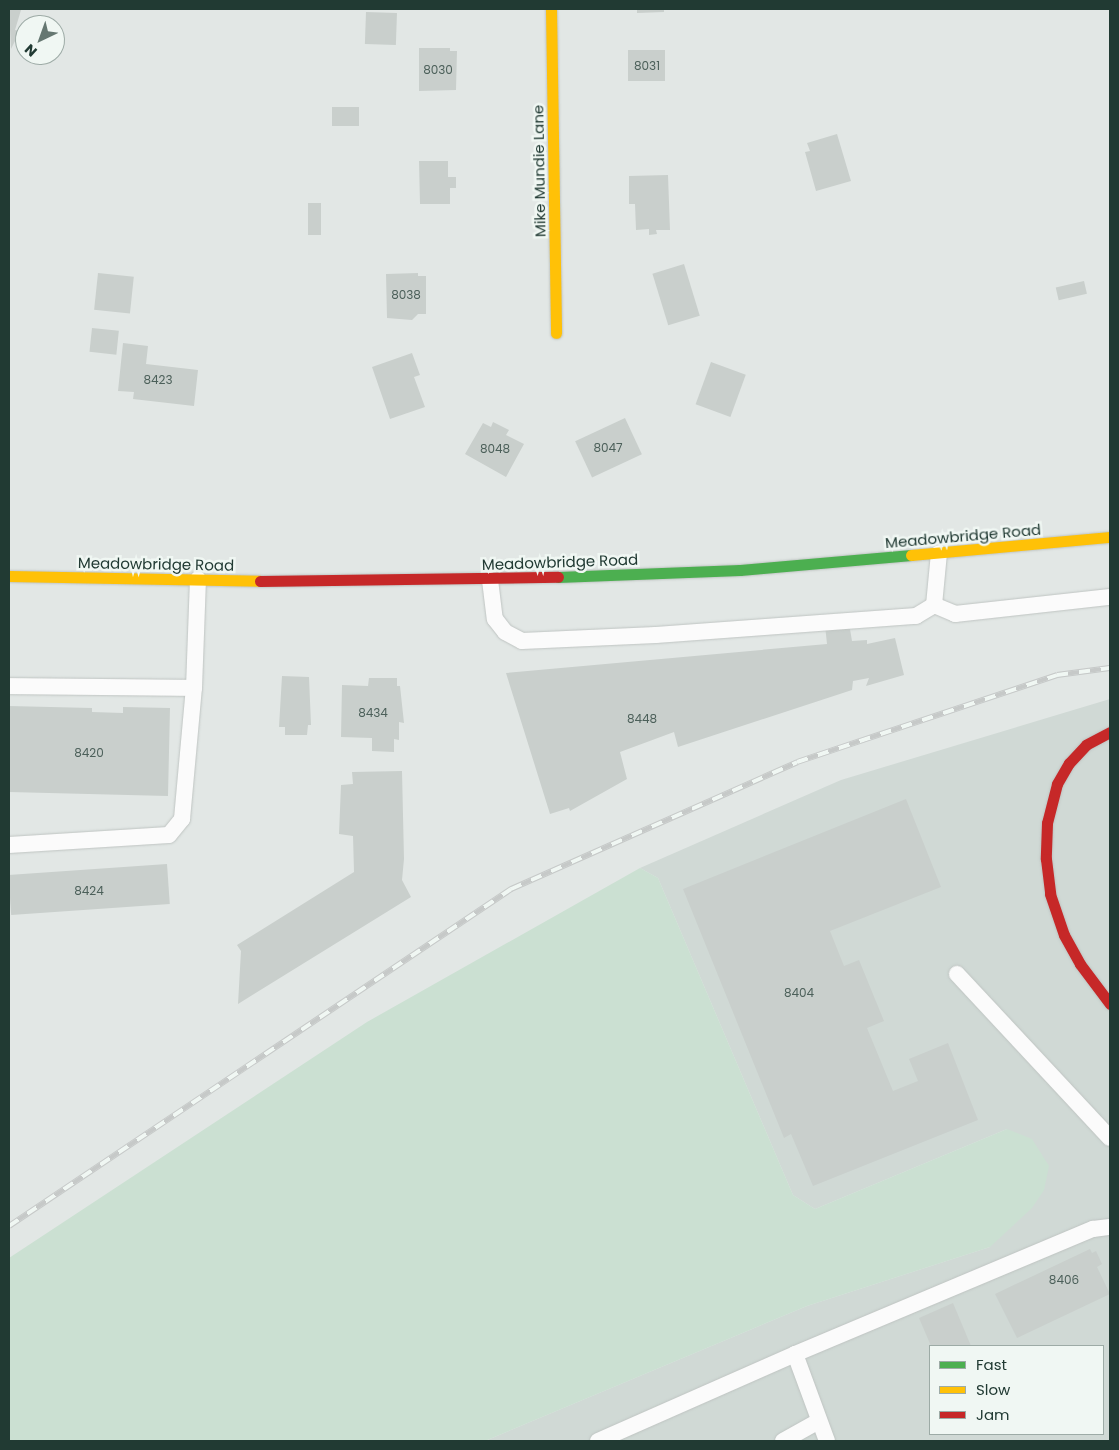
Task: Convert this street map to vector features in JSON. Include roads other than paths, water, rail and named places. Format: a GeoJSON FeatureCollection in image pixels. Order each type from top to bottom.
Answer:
{"type":"FeatureCollection","features":[{"type":"Feature","properties":{"kind":"main road","name":"Mike Mundie Lane"},"geometry":{"type":"LineString","coordinates":[[551,9],[556,333]]}},
{"type":"Feature","properties":{"kind":"main road","name":"Meadowbridge Road"},"geometry":{"type":"LineString","coordinates":[[9,576],[198,580],[490,580],[740,570],[1110,537]]}},
{"type":"Feature","properties":{"kind":"main road"},"geometry":{"type":"LineString","coordinates":[[1110,732],[1086,745],[1069,763],[1057,784],[1047,823],[1046,859],[1050,894],[1064,935],[1080,964],[1110,1004]]}},
{"type":"Feature","properties":{"kind":"lane"},"geometry":{"type":"LineString","coordinates":[[934,606],[939,553]]}},
{"type":"Feature","properties":{"kind":"lane"},"geometry":{"type":"LineString","coordinates":[[9,845],[168,835],[182,819],[194,688],[198,580]]}},
{"type":"Feature","properties":{"kind":"lane"},"geometry":{"type":"LineString","coordinates":[[490,580],[495,619],[504,632],[522,641],[656,635],[916,616],[934,606],[955,614],[1110,597]]}},
{"type":"Feature","properties":{"kind":"lane"},"geometry":{"type":"LineString","coordinates":[[9,686],[194,688]]}},
{"type":"Feature","properties":{"kind":"lane"},"geometry":{"type":"LineString","coordinates":[[957,974],[1110,1138]]}},
{"type":"Feature","properties":{"kind":"lane"},"geometry":{"type":"LineString","coordinates":[[598,1441],[795,1354],[1094,1229],[1110,1227]]}},
{"type":"Feature","properties":{"kind":"lane"},"geometry":{"type":"LineString","coordinates":[[795,1354],[827,1441]]}},
{"type":"Feature","properties":{"kind":"lane"},"geometry":{"type":"LineString","coordinates":[[783,1441],[819,1421]]}},
{"type":"Feature","properties":{"kind":"railway"},"geometry":{"type":"LineString","coordinates":[[9,1226],[511,889],[797,762],[1057,675],[1110,668]]}}]}
